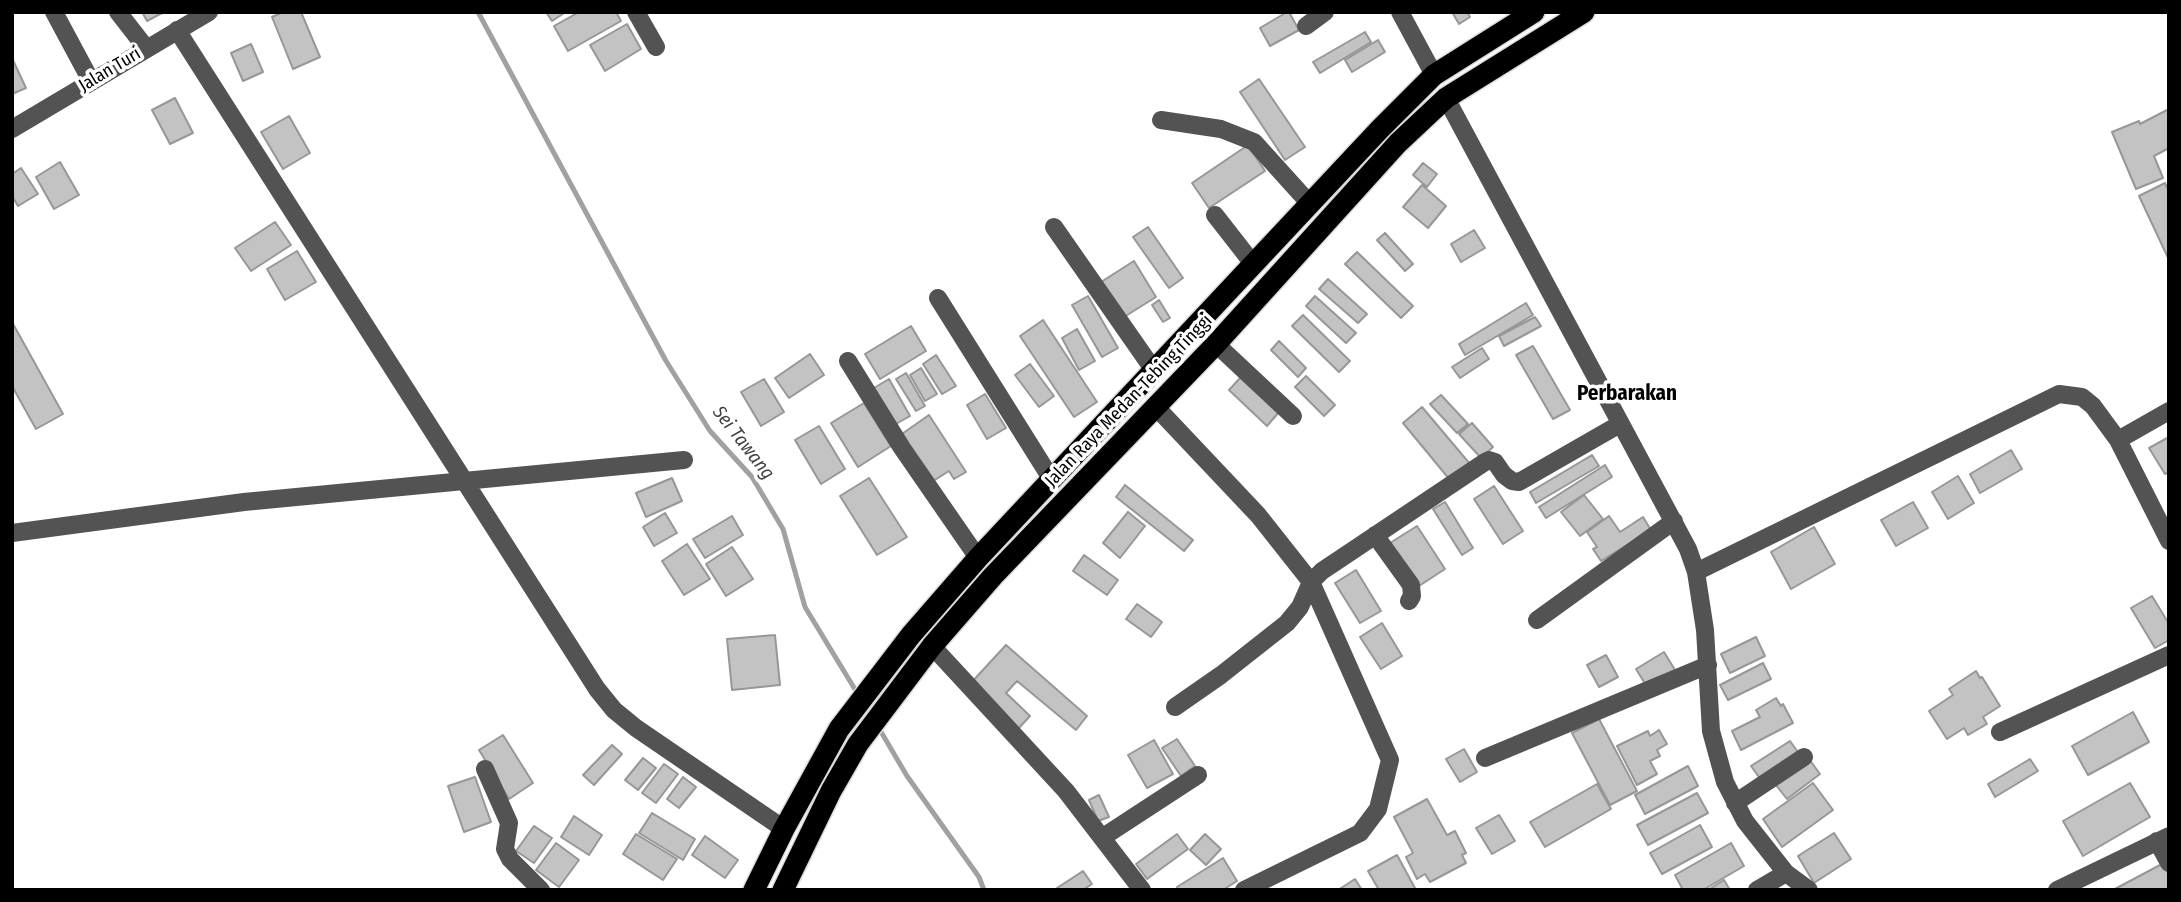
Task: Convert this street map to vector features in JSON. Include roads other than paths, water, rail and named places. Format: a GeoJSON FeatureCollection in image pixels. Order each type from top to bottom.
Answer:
{"type":"FeatureCollection","features":[{"type":"Feature","properties":{"kind":"highway","name":"Jalan Raya Medan-Tebing Tinggi"},"geometry":{"type":"LineString","coordinates":[[754,890],[839,729],[911,635],[978,558],[1153,369],[1434,75],[1534,12]]}},
{"type":"Feature","properties":{"kind":"highway","name":"Jalan Raya Medan-Tebing Tinggi"},"geometry":{"type":"LineString","coordinates":[[783,890],[831,791],[858,744],[932,646],[993,576],[1216,344],[1398,143],[1446,98],[1584,12]]}},
{"type":"Feature","properties":{"kind":"highway"},"geometry":{"type":"LineString","coordinates":[[1153,369],[1172,388]]}},
{"type":"Feature","properties":{"kind":"street"},"geometry":{"type":"LineString","coordinates":[[54,12],[90,81]]}},
{"type":"Feature","properties":{"kind":"street"},"geometry":{"type":"LineString","coordinates":[[118,12],[146,48]]}},
{"type":"Feature","properties":{"kind":"street","name":"Jalan Turi"},"geometry":{"type":"LineString","coordinates":[[12,129],[209,12]]}},
{"type":"Feature","properties":{"kind":"street"},"geometry":{"type":"LineString","coordinates":[[636,12],[656,47]]}},
{"type":"Feature","properties":{"kind":"street"},"geometry":{"type":"LineString","coordinates":[[1306,26],[1325,12]]}},
{"type":"Feature","properties":{"kind":"street"},"geometry":{"type":"LineString","coordinates":[[1400,12],[1434,75]]}},
{"type":"Feature","properties":{"kind":"street"},"geometry":{"type":"LineString","coordinates":[[177,30],[597,689],[614,710],[636,728],[784,829]]}},
{"type":"Feature","properties":{"kind":"street"},"geometry":{"type":"LineString","coordinates":[[1446,98],[1674,521],[1696,572],[1705,630],[1711,731],[1725,782],[1745,821],[1786,873],[1809,890]]}},
{"type":"Feature","properties":{"kind":"street"},"geometry":{"type":"LineString","coordinates":[[1161,120],[1222,129],[1254,142],[1310,204]]}},
{"type":"Feature","properties":{"kind":"street"},"geometry":{"type":"LineString","coordinates":[[1215,215],[1254,265]]}},
{"type":"Feature","properties":{"kind":"street"},"geometry":{"type":"LineString","coordinates":[[1054,228],[1153,369]]}},
{"type":"Feature","properties":{"kind":"street"},"geometry":{"type":"LineString","coordinates":[[938,298],[1052,480]]}},
{"type":"Feature","properties":{"kind":"street"},"geometry":{"type":"LineString","coordinates":[[1216,344],[1293,416]]}},
{"type":"Feature","properties":{"kind":"street"},"geometry":{"type":"LineString","coordinates":[[848,361],[902,448],[978,558]]}},
{"type":"Feature","properties":{"kind":"street"},"geometry":{"type":"LineString","coordinates":[[1696,572],[2059,394],[2082,397],[2093,406],[2118,440],[2169,541]]}},
{"type":"Feature","properties":{"kind":"street"},"geometry":{"type":"LineString","coordinates":[[1155,405],[1258,515],[1311,582],[1390,760],[1378,809],[1360,833],[1244,890]]}},
{"type":"Feature","properties":{"kind":"street"},"geometry":{"type":"LineString","coordinates":[[2118,440],[2169,411]]}},
{"type":"Feature","properties":{"kind":"street"},"geometry":{"type":"LineString","coordinates":[[1175,707],[1221,675],[1287,622],[1300,607],[1311,582],[1322,571],[1489,460],[1495,462],[1512,481],[1519,482],[1620,424]]}},
{"type":"Feature","properties":{"kind":"street"},"geometry":{"type":"LineString","coordinates":[[12,533],[244,502],[684,460]]}},
{"type":"Feature","properties":{"kind":"street"},"geometry":{"type":"LineString","coordinates":[[1537,620],[1674,521]]}},
{"type":"Feature","properties":{"kind":"street"},"geometry":{"type":"LineString","coordinates":[[1375,535],[1411,585],[1412,596],[1409,601]]}},
{"type":"Feature","properties":{"kind":"street"},"geometry":{"type":"LineString","coordinates":[[932,646],[1066,791],[1142,890]]}},
{"type":"Feature","properties":{"kind":"street"},"geometry":{"type":"LineString","coordinates":[[2000,732],[2169,654]]}},
{"type":"Feature","properties":{"kind":"street"},"geometry":{"type":"LineString","coordinates":[[1485,758],[1708,665]]}},
{"type":"Feature","properties":{"kind":"street"},"geometry":{"type":"LineString","coordinates":[[1735,803],[1804,757]]}},
{"type":"Feature","properties":{"kind":"street"},"geometry":{"type":"LineString","coordinates":[[485,769],[509,823],[505,849],[510,859],[541,890]]}},
{"type":"Feature","properties":{"kind":"street"},"geometry":{"type":"LineString","coordinates":[[1103,836],[1198,775]]}},
{"type":"Feature","properties":{"kind":"street"},"geometry":{"type":"LineString","coordinates":[[2057,890],[2163,838],[2169,863]]}},
{"type":"Feature","properties":{"kind":"street"},"geometry":{"type":"LineString","coordinates":[[1757,890],[1786,873]]}},
{"type":"Feature","properties":{"kind":"waterway","name":"Sei Tawang"},"geometry":{"type":"LineString","coordinates":[[478,12],[666,361],[710,431],[752,477],[783,529],[805,607],[859,696]]}},
{"type":"Feature","properties":{"kind":"waterway","name":"Sei Tawang"},"geometry":{"type":"LineString","coordinates":[[877,725],[907,776],[979,877],[984,890]]}},
{"type":"Feature","properties":{"kind":"district","name":"Perbarakan"},"geometry":{"type":"Point","coordinates":[1627,394]}}]}
